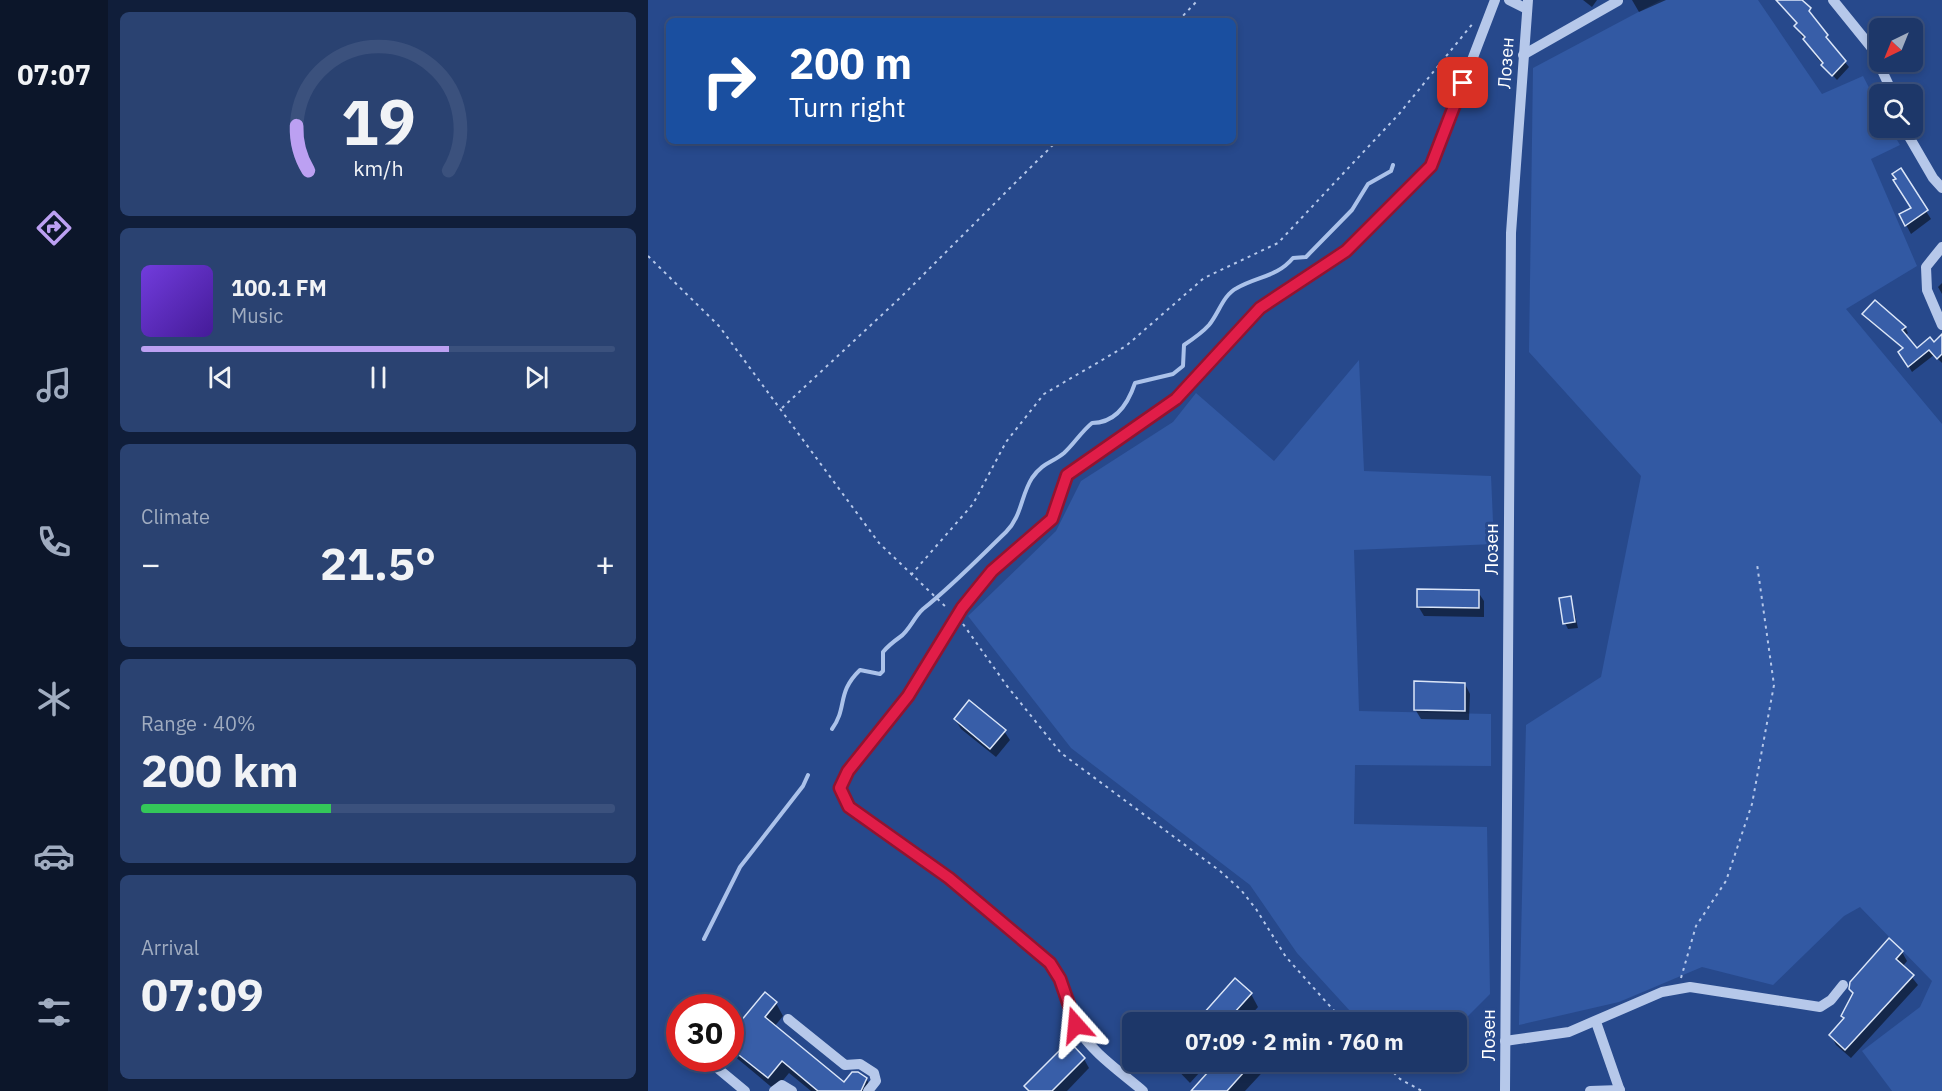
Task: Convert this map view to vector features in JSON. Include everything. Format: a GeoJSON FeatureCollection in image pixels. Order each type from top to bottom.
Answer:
{"type":"FeatureCollection","features":[{"type":"Feature","properties":{"kind":"street"},"geometry":{"type":"LineString","coordinates":[[1143,1091],[1086,1040],[1076,1025],[1060,979],[1050,963],[949,878],[849,807],[840,788],[848,771],[908,696],[957,617],[992,571],[1052,519],[1067,475],[1176,399],[1260,308],[1346,251],[1431,166],[1495,0]]}},
{"type":"Feature","properties":{"kind":"street"},"geometry":{"type":"LineString","coordinates":[[1509,0],[1527,4]]}},
{"type":"Feature","properties":{"kind":"street"},"geometry":{"type":"LineString","coordinates":[[1833,0],[1871,47],[1888,84]]}},
{"type":"Feature","properties":{"kind":"street"},"geometry":{"type":"LineString","coordinates":[[1523,55],[1618,2]]}},
{"type":"Feature","properties":{"kind":"street","name":"Лозен"},"geometry":{"type":"LineString","coordinates":[[1505,1091],[1511,233],[1527,4]]}},
{"type":"Feature","properties":{"kind":"street"},"geometry":{"type":"LineString","coordinates":[[1910,138],[1933,178],[1942,188]]}},
{"type":"Feature","properties":{"kind":"street"},"geometry":{"type":"LineString","coordinates":[[1942,247],[1926,267],[1927,290],[1942,325]]}},
{"type":"Feature","properties":{"kind":"street"},"geometry":{"type":"LineString","coordinates":[[1505,1041],[1569,1032],[1662,992],[1677,989],[1690,987],[1744,993],[1820,1007],[1831,1000],[1843,985]]}},
{"type":"Feature","properties":{"kind":"street"},"geometry":{"type":"LineString","coordinates":[[788,1019],[845,1065],[860,1064],[874,1073],[876,1081],[868,1091]]}},
{"type":"Feature","properties":{"kind":"street"},"geometry":{"type":"LineString","coordinates":[[1590,1091],[1620,1091],[1596,1022]]}},
{"type":"Feature","properties":{"kind":"street"},"geometry":{"type":"LineString","coordinates":[[723,1072],[745,1091]]}},
{"type":"Feature","properties":{"kind":"street"},"geometry":{"type":"LineString","coordinates":[[774,1091],[782,1085],[792,1091]]}},
{"type":"Feature","properties":{"kind":"path"},"geometry":{"type":"LineString","coordinates":[[1181,18],[1198,0]]}},
{"type":"Feature","properties":{"kind":"path"},"geometry":{"type":"LineString","coordinates":[[911,575],[973,504],[1006,442],[1044,394],[1126,346],[1204,278],[1278,243],[1399,114],[1478,18]]}},
{"type":"Feature","properties":{"kind":"path"},"geometry":{"type":"LineString","coordinates":[[782,408],[901,297],[1054,144]]}},
{"type":"Feature","properties":{"kind":"path"},"geometry":{"type":"LineString","coordinates":[[648,256],[719,326],[782,408],[858,517],[879,543],[944,605]]}},
{"type":"Feature","properties":{"kind":"path"},"geometry":{"type":"LineString","coordinates":[[1677,989],[1696,926],[1726,881],[1752,804],[1774,685],[1757,564]]}},
{"type":"Feature","properties":{"kind":"path"},"geometry":{"type":"LineString","coordinates":[[957,617],[1061,753],[1136,807],[1240,890],[1256,909],[1286,957],[1335,1012]]}},
{"type":"Feature","properties":{"kind":"path"},"geometry":{"type":"LineString","coordinates":[[1392,1072],[1400,1080],[1422,1091]]}},
{"type":"Feature","properties":{"kind":"shaded area"},"geometry":{"type":"Polygon","coordinates":[[[1661,0],[1758,0],[1822,94],[1863,76],[1869,88],[1869,138],[1896,138],[1900,145],[1871,159],[1917,266],[1846,309],[1942,424],[1942,1091],[1892,1091],[1862,1051],[1920,1007],[1932,981],[1860,907],[1844,916],[1773,985],[1702,967],[1619,1002],[1519,1025],[1526,725],[1601,677],[1641,476],[1529,352],[1533,68],[1661,0]]]}},
{"type":"Feature","properties":{"kind":"shaded area"},"geometry":{"type":"Polygon","coordinates":[[[1359,360],[1364,471],[1491,476],[1494,544],[1354,550],[1359,711],[1491,714],[1491,766],[1355,765],[1354,824],[1487,827],[1490,994],[1467,1017],[1467,1012],[1351,1012],[1297,953],[1250,885],[1071,748],[968,616],[1056,531],[1081,481],[1173,422],[1196,393],[1274,461],[1359,360]]]}},
{"type":"Feature","properties":{"kind":"building"},"geometry":{"type":"Polygon","coordinates":[[[1776,0],[1802,0],[1811,8],[1809,11],[1828,35],[1826,37],[1846,61],[1832,76],[1821,65],[1823,63],[1803,39],[1805,37],[1794,26],[1797,23],[1776,0]]]}},
{"type":"Feature","properties":{"kind":"building"},"geometry":{"type":"Polygon","coordinates":[[[1901,168],[1928,210],[1905,226],[1899,214],[1911,208],[1893,180],[1896,179],[1892,174],[1901,168]]]}},
{"type":"Feature","properties":{"kind":"building"},"geometry":{"type":"Polygon","coordinates":[[[1875,300],[1906,327],[1902,330],[1917,348],[1930,337],[1934,342],[1942,334],[1942,354],[1937,359],[1929,350],[1908,367],[1898,352],[1903,348],[1862,314],[1875,300]]]}},
{"type":"Feature","properties":{"kind":"building"},"geometry":{"type":"Polygon","coordinates":[[[1417,589],[1479,590],[1479,608],[1417,607],[1417,589]]]}},
{"type":"Feature","properties":{"kind":"building"},"geometry":{"type":"Polygon","coordinates":[[[1571,596],[1575,622],[1563,624],[1559,598],[1571,596]]]}},
{"type":"Feature","properties":{"kind":"building"},"geometry":{"type":"Polygon","coordinates":[[[1414,681],[1465,683],[1465,711],[1414,710],[1414,681]]]}},
{"type":"Feature","properties":{"kind":"building"},"geometry":{"type":"Polygon","coordinates":[[[969,700],[1006,730],[990,749],[954,719],[969,700]]]}},
{"type":"Feature","properties":{"kind":"building"},"geometry":{"type":"Polygon","coordinates":[[[1889,938],[1903,951],[1896,959],[1914,975],[1845,1050],[1829,1035],[1844,1018],[1841,1016],[1853,993],[1849,989],[1850,982],[1889,938]]]}},
{"type":"Feature","properties":{"kind":"building"},"geometry":{"type":"Polygon","coordinates":[[[1235,978],[1252,993],[1235,1012],[1205,1012],[1235,978]]]}},
{"type":"Feature","properties":{"kind":"building"},"geometry":{"type":"Polygon","coordinates":[[[765,992],[777,1002],[765,1017],[844,1082],[852,1072],[858,1072],[867,1078],[861,1091],[818,1091],[782,1061],[768,1078],[744,1059],[744,1017],[765,992]]]}},
{"type":"Feature","properties":{"kind":"building"},"geometry":{"type":"Polygon","coordinates":[[[1069,1041],[1085,1058],[1052,1091],[1029,1091],[1024,1086],[1069,1041]]]}},
{"type":"Feature","properties":{"kind":"building"},"geometry":{"type":"Polygon","coordinates":[[[1208,1072],[1244,1072],[1227,1091],[1191,1091],[1208,1072]]]}},
{"type":"Feature","properties":{"kind":"waterway"},"geometry":{"type":"LineString","coordinates":[[832,729],[853,678],[860,670],[880,674],[883,671],[883,652],[909,628],[923,609],[945,591],[1011,526],[1028,485],[1040,469],[1064,453],[1092,423],[1108,420],[1120,411],[1135,383],[1173,374],[1183,366],[1184,345],[1209,325],[1232,291],[1274,273],[1293,258],[1306,257],[1352,210],[1368,184],[1391,171],[1393,165]]}},
{"type":"Feature","properties":{"kind":"waterway"},"geometry":{"type":"LineString","coordinates":[[704,939],[740,867],[803,786],[808,775]]}},
{"type":"Feature","properties":{"kind":"route"},"geometry":{"type":"LineString","coordinates":[[1076,1025],[1060,979],[1050,963],[949,878],[849,807],[840,788],[848,771],[908,696],[962,608],[992,571],[1052,519],[1067,475],[1176,399],[1260,308],[1346,251],[1431,166],[1463,83]]}}]}
